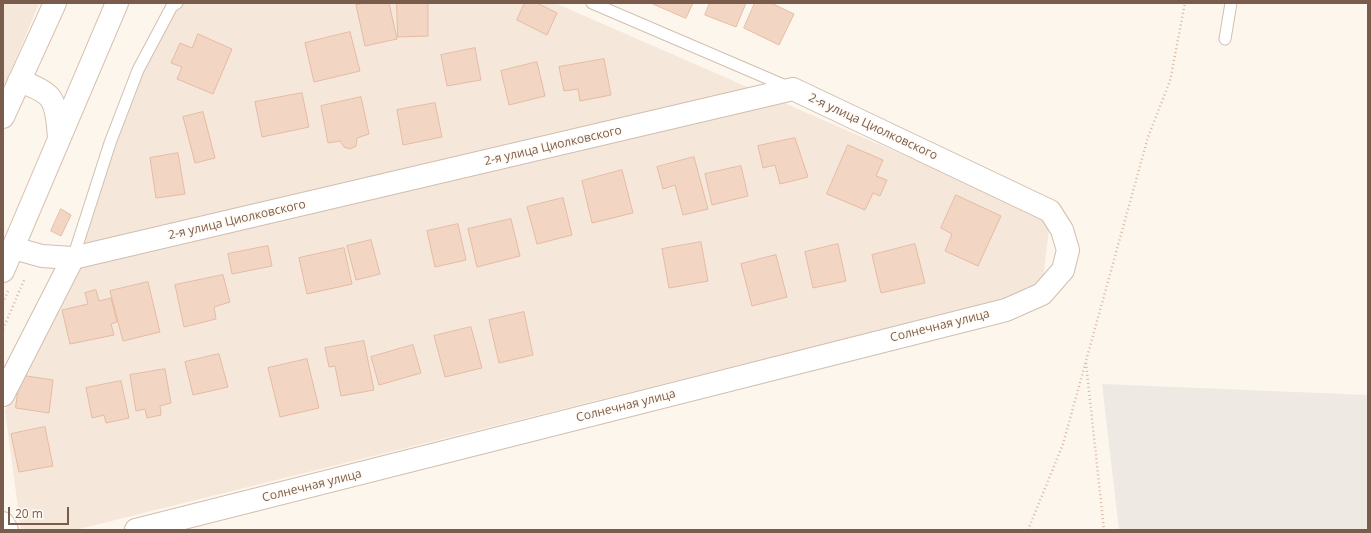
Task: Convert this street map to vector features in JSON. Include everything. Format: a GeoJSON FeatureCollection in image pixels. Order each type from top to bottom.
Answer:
{"type":"FeatureCollection","features":[{"type":"Feature","properties":{"kind":"street"},"geometry":{"type":"LineString","coordinates":[[3,117],[55,3]]}},
{"type":"Feature","properties":{"kind":"street"},"geometry":{"type":"LineString","coordinates":[[3,271],[117,3]]}},
{"type":"Feature","properties":{"kind":"street"},"geometry":{"type":"LineString","coordinates":[[19,80],[34,87],[51,99],[56,113],[59,139]]}},
{"type":"Feature","properties":{"kind":"street","name":"2-я улица Циолковского"},"geometry":{"type":"LineString","coordinates":[[13,248],[42,256],[73,258],[793,89],[1050,211],[1062,230]]}},
{"type":"Feature","properties":{"kind":"street","name":"Солнечная улица"},"geometry":{"type":"LineString","coordinates":[[136,530],[1006,310],[1042,294],[1063,270],[1068,250],[1062,230]]}},
{"type":"Feature","properties":{"kind":"street"},"geometry":{"type":"LineString","coordinates":[[3,395],[73,258]]}},
{"type":"Feature","properties":{"kind":"street"},"geometry":{"type":"LineString","coordinates":[[3,523],[7,530]]}},
{"type":"Feature","properties":{"kind":"lane"},"geometry":{"type":"LineString","coordinates":[[73,258],[110,143],[138,70],[172,6],[176,3]]}},
{"type":"Feature","properties":{"kind":"lane"},"geometry":{"type":"LineString","coordinates":[[592,3],[793,89]]}},
{"type":"Feature","properties":{"kind":"lane"},"geometry":{"type":"LineString","coordinates":[[1225,39],[1231,3]]}},
{"type":"Feature","properties":{"kind":"path"},"geometry":{"type":"LineString","coordinates":[[1028,530],[1063,444],[1148,137],[1170,81],[1185,3]]}},
{"type":"Feature","properties":{"kind":"path"},"geometry":{"type":"LineString","coordinates":[[3,329],[28,272]]}},
{"type":"Feature","properties":{"kind":"path"},"geometry":{"type":"LineString","coordinates":[[1086,360],[1104,530]]}},
{"type":"Feature","properties":{"kind":"shaded area"},"geometry":{"type":"Polygon","coordinates":[[[3,3],[39,3],[3,91],[3,3]]]}},
{"type":"Feature","properties":{"kind":"shaded area"},"geometry":{"type":"Polygon","coordinates":[[[178,3],[555,3],[1050,219],[1042,290],[75,530],[21,530],[5,411],[75,250],[142,63],[178,3]]]}},
{"type":"Feature","properties":{"kind":"shaded area"},"geometry":{"type":"Polygon","coordinates":[[[1102,384],[1368,395],[1368,530],[1119,530],[1102,384]]]}},
{"type":"Feature","properties":{"kind":"building"},"geometry":{"type":"Polygon","coordinates":[[[366,3],[389,3],[397,39],[365,46],[356,5],[366,3]]]}},
{"type":"Feature","properties":{"kind":"building"},"geometry":{"type":"Polygon","coordinates":[[[397,3],[428,3],[428,36],[398,37],[397,3]]]}},
{"type":"Feature","properties":{"kind":"building"},"geometry":{"type":"Polygon","coordinates":[[[525,3],[537,3],[557,13],[547,35],[517,20],[525,3]]]}},
{"type":"Feature","properties":{"kind":"building"},"geometry":{"type":"Polygon","coordinates":[[[651,3],[693,3],[686,18],[651,3]]]}},
{"type":"Feature","properties":{"kind":"building"},"geometry":{"type":"Polygon","coordinates":[[[710,3],[746,3],[736,27],[705,15],[710,3]]]}},
{"type":"Feature","properties":{"kind":"building"},"geometry":{"type":"Polygon","coordinates":[[[755,3],[771,3],[794,14],[779,45],[744,28],[755,3]]]}},
{"type":"Feature","properties":{"kind":"building"},"geometry":{"type":"Polygon","coordinates":[[[350,32],[360,71],[314,82],[305,43],[350,32]]]}},
{"type":"Feature","properties":{"kind":"building"},"geometry":{"type":"Polygon","coordinates":[[[198,34],[232,49],[213,94],[177,79],[182,67],[171,63],[180,43],[192,48],[198,34]]]}},
{"type":"Feature","properties":{"kind":"building"},"geometry":{"type":"Polygon","coordinates":[[[475,48],[481,80],[447,86],[441,55],[475,48]]]}},
{"type":"Feature","properties":{"kind":"building"},"geometry":{"type":"Polygon","coordinates":[[[604,59],[611,95],[580,101],[578,89],[564,91],[559,67],[604,59]]]}},
{"type":"Feature","properties":{"kind":"building"},"geometry":{"type":"Polygon","coordinates":[[[537,62],[545,96],[509,105],[501,71],[537,62]]]}},
{"type":"Feature","properties":{"kind":"building"},"geometry":{"type":"Polygon","coordinates":[[[302,93],[309,127],[262,137],[255,102],[302,93]]]}},
{"type":"Feature","properties":{"kind":"building"},"geometry":{"type":"Polygon","coordinates":[[[361,97],[369,134],[357,138],[356,146],[350,149],[344,147],[340,141],[328,143],[321,106],[361,97]]]}},
{"type":"Feature","properties":{"kind":"building"},"geometry":{"type":"Polygon","coordinates":[[[435,103],[442,137],[403,145],[397,110],[435,103]]]}},
{"type":"Feature","properties":{"kind":"building"},"geometry":{"type":"Polygon","coordinates":[[[203,112],[215,158],[195,163],[183,117],[203,112]]]}},
{"type":"Feature","properties":{"kind":"building"},"geometry":{"type":"Polygon","coordinates":[[[795,138],[808,177],[780,184],[775,165],[763,168],[758,146],[795,138]]]}},
{"type":"Feature","properties":{"kind":"building"},"geometry":{"type":"Polygon","coordinates":[[[848,145],[883,160],[876,176],[887,180],[880,196],[873,193],[865,210],[827,194],[848,145]]]}},
{"type":"Feature","properties":{"kind":"building"},"geometry":{"type":"Polygon","coordinates":[[[178,153],[185,194],[156,198],[150,158],[178,153]]]}},
{"type":"Feature","properties":{"kind":"building"},"geometry":{"type":"Polygon","coordinates":[[[694,157],[708,209],[683,215],[675,185],[663,189],[657,167],[694,157]]]}},
{"type":"Feature","properties":{"kind":"building"},"geometry":{"type":"Polygon","coordinates":[[[741,166],[748,196],[712,205],[705,174],[741,166]]]}},
{"type":"Feature","properties":{"kind":"building"},"geometry":{"type":"Polygon","coordinates":[[[622,170],[633,213],[592,223],[582,181],[622,170]]]}},
{"type":"Feature","properties":{"kind":"building"},"geometry":{"type":"Polygon","coordinates":[[[956,195],[1001,216],[978,266],[945,251],[952,234],[941,228],[956,195]]]}},
{"type":"Feature","properties":{"kind":"building"},"geometry":{"type":"Polygon","coordinates":[[[563,198],[572,235],[537,244],[527,207],[563,198]]]}},
{"type":"Feature","properties":{"kind":"building"},"geometry":{"type":"Polygon","coordinates":[[[61,209],[71,215],[61,236],[51,231],[61,209]]]}},
{"type":"Feature","properties":{"kind":"building"},"geometry":{"type":"Polygon","coordinates":[[[511,219],[520,256],[477,267],[468,229],[511,219]]]}},
{"type":"Feature","properties":{"kind":"building"},"geometry":{"type":"Polygon","coordinates":[[[458,224],[466,260],[435,267],[427,231],[458,224]]]}},
{"type":"Feature","properties":{"kind":"building"},"geometry":{"type":"Polygon","coordinates":[[[371,240],[380,274],[356,280],[347,246],[371,240]]]}},
{"type":"Feature","properties":{"kind":"building"},"geometry":{"type":"Polygon","coordinates":[[[701,242],[708,281],[669,288],[662,249],[701,242]]]}},
{"type":"Feature","properties":{"kind":"building"},"geometry":{"type":"Polygon","coordinates":[[[838,244],[846,281],[813,288],[805,252],[838,244]]]}},
{"type":"Feature","properties":{"kind":"building"},"geometry":{"type":"Polygon","coordinates":[[[915,244],[925,283],[881,293],[872,255],[915,244]]]}},
{"type":"Feature","properties":{"kind":"building"},"geometry":{"type":"Polygon","coordinates":[[[268,246],[272,266],[232,274],[228,254],[268,246]]]}},
{"type":"Feature","properties":{"kind":"building"},"geometry":{"type":"Polygon","coordinates":[[[344,248],[352,284],[307,294],[299,258],[344,248]]]}},
{"type":"Feature","properties":{"kind":"building"},"geometry":{"type":"Polygon","coordinates":[[[776,255],[787,297],[752,306],[741,264],[776,255]]]}},
{"type":"Feature","properties":{"kind":"building"},"geometry":{"type":"Polygon","coordinates":[[[223,275],[230,302],[214,307],[216,319],[184,327],[175,285],[223,275]]]}},
{"type":"Feature","properties":{"kind":"building"},"geometry":{"type":"Polygon","coordinates":[[[148,282],[160,332],[123,341],[110,291],[148,282]]]}},
{"type":"Feature","properties":{"kind":"building"},"geometry":{"type":"Polygon","coordinates":[[[96,290],[99,301],[111,298],[117,322],[111,324],[114,335],[70,344],[62,310],[88,304],[85,293],[96,290]]]}},
{"type":"Feature","properties":{"kind":"building"},"geometry":{"type":"Polygon","coordinates":[[[524,312],[533,355],[499,363],[489,320],[524,312]]]}},
{"type":"Feature","properties":{"kind":"building"},"geometry":{"type":"Polygon","coordinates":[[[471,327],[482,368],[445,377],[434,336],[471,327]]]}},
{"type":"Feature","properties":{"kind":"building"},"geometry":{"type":"Polygon","coordinates":[[[364,341],[374,390],[341,396],[335,366],[329,367],[325,348],[364,341]]]}},
{"type":"Feature","properties":{"kind":"building"},"geometry":{"type":"Polygon","coordinates":[[[413,345],[421,373],[379,385],[371,357],[413,345]]]}},
{"type":"Feature","properties":{"kind":"building"},"geometry":{"type":"Polygon","coordinates":[[[219,354],[228,387],[193,395],[185,362],[219,354]]]}},
{"type":"Feature","properties":{"kind":"building"},"geometry":{"type":"Polygon","coordinates":[[[307,359],[319,408],[280,417],[268,368],[307,359]]]}},
{"type":"Feature","properties":{"kind":"building"},"geometry":{"type":"Polygon","coordinates":[[[165,369],[171,403],[160,406],[161,415],[147,418],[145,409],[136,411],[130,375],[165,369]]]}},
{"type":"Feature","properties":{"kind":"building"},"geometry":{"type":"Polygon","coordinates":[[[20,375],[53,380],[49,413],[16,408],[20,375]]]}},
{"type":"Feature","properties":{"kind":"building"},"geometry":{"type":"Polygon","coordinates":[[[121,381],[129,418],[106,423],[104,415],[92,418],[86,388],[121,381]]]}},
{"type":"Feature","properties":{"kind":"building"},"geometry":{"type":"Polygon","coordinates":[[[45,427],[53,466],[19,472],[11,434],[45,427]]]}}]}
